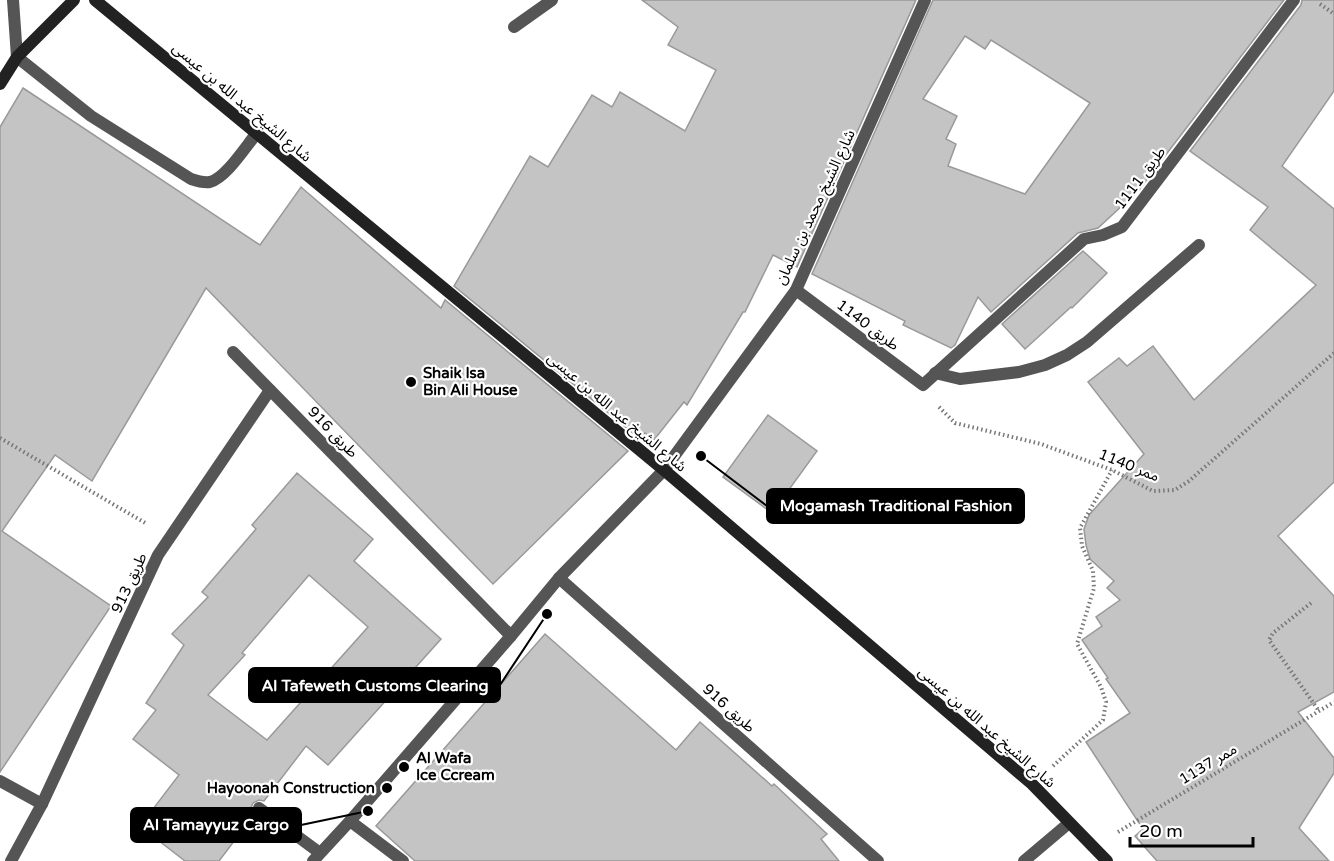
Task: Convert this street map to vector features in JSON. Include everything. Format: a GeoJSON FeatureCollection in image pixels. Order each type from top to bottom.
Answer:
{"type":"FeatureCollection","features":[{"type":"Feature","properties":{"kind":"street"},"geometry":{"type":"LineString","coordinates":[[13,0],[17,57],[91,116],[191,178],[200,182],[209,182],[218,178],[257,134]]}},
{"type":"Feature","properties":{"kind":"street"},"geometry":{"type":"LineString","coordinates":[[0,84],[17,57],[74,0]]}},
{"type":"Feature","properties":{"kind":"street","name":"شارع الشيخ عبد الله بن عيسى"},"geometry":{"type":"LineString","coordinates":[[95,0],[664,470],[1032,784],[1107,861]]}},
{"type":"Feature","properties":{"kind":"street"},"geometry":{"type":"LineString","coordinates":[[514,27],[552,0]]}},
{"type":"Feature","properties":{"kind":"street","name":"شارع الشيخ محمد بن سلمان"},"geometry":{"type":"LineString","coordinates":[[664,470],[796,290],[925,0]]}},
{"type":"Feature","properties":{"kind":"street","name":"طريق 1111"},"geometry":{"type":"LineString","coordinates":[[923,385],[1084,239],[1103,235],[1122,227],[1294,0]]}},
{"type":"Feature","properties":{"kind":"street"},"geometry":{"type":"LineString","coordinates":[[935,374],[960,379],[1019,372],[1045,365],[1067,355],[1087,342],[1199,244]]}},
{"type":"Feature","properties":{"kind":"street","name":"طريق 1140"},"geometry":{"type":"LineString","coordinates":[[796,290],[923,385]]}},
{"type":"Feature","properties":{"kind":"street","name":"طريق 916"},"geometry":{"type":"LineString","coordinates":[[233,352],[511,636]]}},
{"type":"Feature","properties":{"kind":"street","name":"طريق 913"},"geometry":{"type":"LineString","coordinates":[[11,861],[42,804],[158,555],[270,390]]}},
{"type":"Feature","properties":{"kind":"street"},"geometry":{"type":"LineString","coordinates":[[259,808],[316,857],[350,821],[559,578],[664,470]]}},
{"type":"Feature","properties":{"kind":"street","name":"طريق 916"},"geometry":{"type":"LineString","coordinates":[[559,578],[878,861]]}},
{"type":"Feature","properties":{"kind":"street"},"geometry":{"type":"LineString","coordinates":[[0,781],[42,804]]}},
{"type":"Feature","properties":{"kind":"street"},"geometry":{"type":"LineString","coordinates":[[350,821],[403,861]]}},
{"type":"Feature","properties":{"kind":"street"},"geometry":{"type":"LineString","coordinates":[[1024,861],[1069,823]]}},
{"type":"Feature","properties":{"kind":"path"},"geometry":{"type":"LineString","coordinates":[[1314,0],[1334,14]]}},
{"type":"Feature","properties":{"kind":"path","name":"ممر 1140"},"geometry":{"type":"LineString","coordinates":[[923,385],[955,423],[1041,444],[1112,470],[1153,491],[1176,490],[1334,353]]}},
{"type":"Feature","properties":{"kind":"path"},"geometry":{"type":"LineString","coordinates":[[0,438],[170,538]]}},
{"type":"Feature","properties":{"kind":"path"},"geometry":{"type":"LineString","coordinates":[[1032,784],[1103,720],[1106,702],[1101,687],[1077,644],[1094,588],[1093,571],[1082,546],[1080,528],[1112,470]]}},
{"type":"Feature","properties":{"kind":"path"},"geometry":{"type":"LineString","coordinates":[[1311,603],[1274,633],[1269,640],[1319,711]]}},
{"type":"Feature","properties":{"kind":"path","name":"ممر 1137"},"geometry":{"type":"LineString","coordinates":[[1094,846],[1334,702]]}},
{"type":"Feature","properties":{"kind":"building"},"geometry":{"type":"Polygon","coordinates":[[[642,0],[916,0],[797,267],[773,255],[745,312],[687,405],[684,402],[654,440],[645,433],[640,439],[454,286],[530,156],[548,167],[592,95],[612,107],[620,92],[685,131],[716,70],[668,45],[678,27],[642,0]]]}},
{"type":"Feature","properties":{"kind":"building"},"geometry":{"type":"Polygon","coordinates":[[[933,0],[1284,0],[1139,190],[1098,228],[1078,233],[991,312],[978,297],[955,345],[951,348],[903,325],[905,321],[812,274],[933,0]],[[965,36],[923,99],[957,116],[946,139],[956,144],[948,166],[1025,194],[1090,103],[991,40],[985,49],[965,36]]]}},
{"type":"Feature","properties":{"kind":"building"},"geometry":{"type":"Polygon","coordinates":[[[1302,0],[1334,0],[1334,91],[1282,166],[1334,209],[1334,482],[1278,536],[1334,596],[1334,692],[1298,712],[1334,758],[1334,773],[1299,828],[1329,861],[1157,861],[1135,836],[1143,829],[1086,742],[1130,713],[1082,640],[1102,626],[1096,617],[1120,600],[1107,588],[1114,581],[1090,559],[1084,529],[1089,515],[1144,454],[1088,382],[1119,358],[1127,366],[1153,346],[1194,400],[1316,285],[1250,230],[1268,207],[1190,151],[1301,5],[1302,0]]]}},
{"type":"Feature","properties":{"kind":"building"},"geometry":{"type":"Polygon","coordinates":[[[23,88],[260,245],[301,187],[441,308],[445,300],[628,451],[493,584],[206,288],[92,481],[55,455],[2,531],[111,606],[0,772],[0,127],[23,88]]]}},
{"type":"Feature","properties":{"kind":"building"},"geometry":{"type":"Polygon","coordinates":[[[1083,251],[1107,273],[1072,308],[1025,349],[1002,324],[1083,251]]]}},
{"type":"Feature","properties":{"kind":"building"},"geometry":{"type":"Polygon","coordinates":[[[768,415],[817,451],[772,513],[723,477],[768,415]]]}},
{"type":"Feature","properties":{"kind":"building"},"geometry":{"type":"Polygon","coordinates":[[[297,473],[373,539],[354,561],[441,639],[328,765],[306,746],[264,801],[259,800],[253,803],[251,808],[254,815],[219,861],[185,861],[140,826],[179,775],[133,739],[156,710],[146,703],[184,645],[172,634],[208,597],[202,592],[256,529],[252,525],[297,473]],[[309,575],[242,653],[245,655],[208,695],[267,740],[368,627],[309,575]]]}},
{"type":"Feature","properties":{"kind":"building"},"geometry":{"type":"Polygon","coordinates":[[[545,634],[676,750],[700,722],[772,786],[774,784],[827,834],[821,839],[839,861],[415,861],[376,826],[545,634]]]}},
{"type":"Feature","properties":{"kind":"place","name":"Shaik Isa Bin Ali House"},"geometry":{"type":"Point","coordinates":[411,382]}},
{"type":"Feature","properties":{"kind":"place","name":"Mogamash Traditional Fashion"},"geometry":{"type":"Point","coordinates":[701,456]}},
{"type":"Feature","properties":{"kind":"place","name":"Al Tafeweth Customs Clearing"},"geometry":{"type":"Point","coordinates":[547,614]}},
{"type":"Feature","properties":{"kind":"place","name":"Al Wafa Ice Ccream"},"geometry":{"type":"Point","coordinates":[404,767]}},
{"type":"Feature","properties":{"kind":"place","name":"Hayoonah Construction"},"geometry":{"type":"Point","coordinates":[387,788]}},
{"type":"Feature","properties":{"kind":"place","name":"Al Tamayyuz Cargo"},"geometry":{"type":"Point","coordinates":[368,811]}}]}
